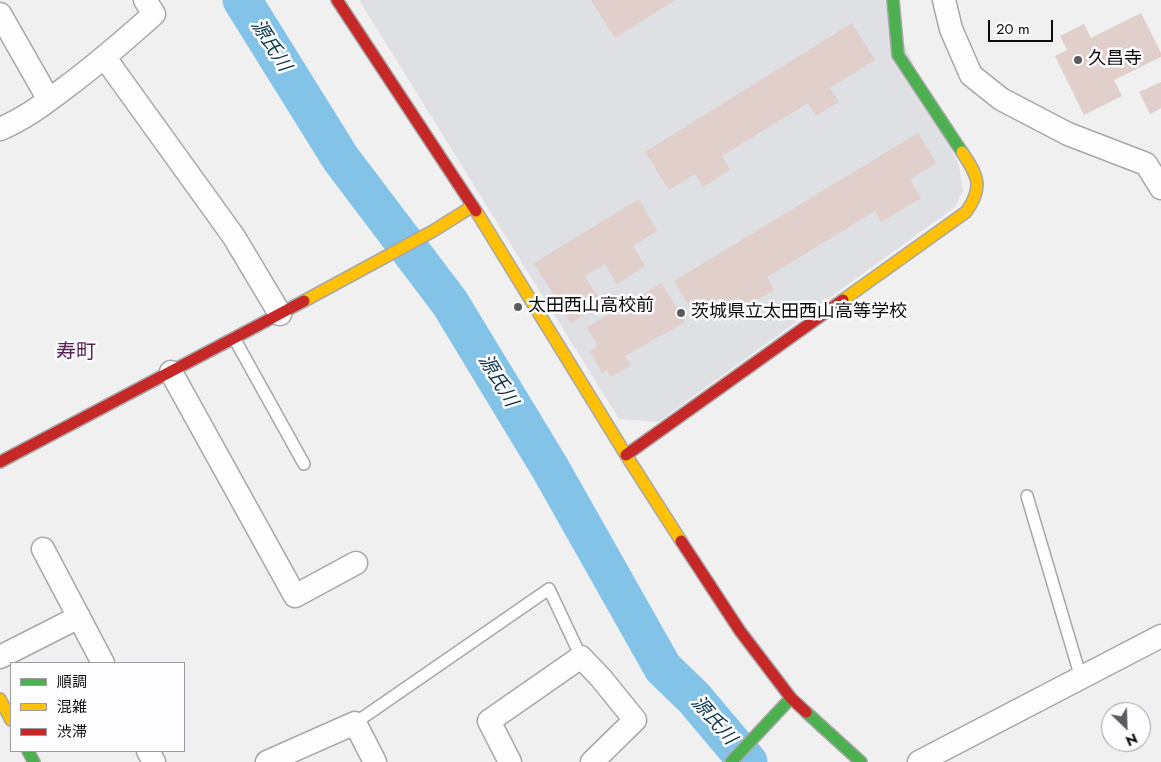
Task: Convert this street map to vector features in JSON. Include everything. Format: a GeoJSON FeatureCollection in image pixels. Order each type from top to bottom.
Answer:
{"type":"FeatureCollection","features":[{"type":"Feature","properties":{"kind":"street"},"geometry":{"type":"LineString","coordinates":[[0,129],[20,121],[105,58],[154,14],[145,0]]}},
{"type":"Feature","properties":{"kind":"street"},"geometry":{"type":"LineString","coordinates":[[337,0],[473,206],[626,455],[740,631],[791,698],[861,762]]}},
{"type":"Feature","properties":{"kind":"street"},"geometry":{"type":"LineString","coordinates":[[626,455],[966,212],[977,196],[979,180],[972,166],[898,55],[893,0]]}},
{"type":"Feature","properties":{"kind":"street"},"geometry":{"type":"LineString","coordinates":[[944,0],[951,29],[971,75],[1001,100],[1068,134],[1146,164],[1161,188]]}},
{"type":"Feature","properties":{"kind":"street"},"geometry":{"type":"LineString","coordinates":[[0,14],[50,100]]}},
{"type":"Feature","properties":{"kind":"street"},"geometry":{"type":"LineString","coordinates":[[105,58],[234,237],[280,314]]}},
{"type":"Feature","properties":{"kind":"street"},"geometry":{"type":"LineString","coordinates":[[0,462],[280,314],[433,231],[473,206]]}},
{"type":"Feature","properties":{"kind":"street"},"geometry":{"type":"LineString","coordinates":[[172,372],[295,596],[356,563]]}},
{"type":"Feature","properties":{"kind":"street"},"geometry":{"type":"LineString","coordinates":[[43,549],[102,662]]}},
{"type":"Feature","properties":{"kind":"street"},"geometry":{"type":"LineString","coordinates":[[0,657],[79,618]]}},
{"type":"Feature","properties":{"kind":"street"},"geometry":{"type":"LineString","coordinates":[[919,762],[1161,636]]}},
{"type":"Feature","properties":{"kind":"street"},"geometry":{"type":"LineString","coordinates":[[510,762],[489,720],[581,657],[602,678],[635,720],[592,762]]}},
{"type":"Feature","properties":{"kind":"street"},"geometry":{"type":"LineString","coordinates":[[730,762],[791,698]]}},
{"type":"Feature","properties":{"kind":"street"},"geometry":{"type":"LineString","coordinates":[[0,699],[10,718]]}},
{"type":"Feature","properties":{"kind":"street"},"geometry":{"type":"LineString","coordinates":[[266,762],[355,723],[375,762]]}},
{"type":"Feature","properties":{"kind":"lane"},"geometry":{"type":"LineString","coordinates":[[234,338],[304,464]]}},
{"type":"Feature","properties":{"kind":"lane"},"geometry":{"type":"LineString","coordinates":[[1027,496],[1081,678]]}},
{"type":"Feature","properties":{"kind":"lane"},"geometry":{"type":"LineString","coordinates":[[355,723],[549,589],[581,657]]}},
{"type":"Feature","properties":{"kind":"shaded area","name":"茨城県立太田西山高等学校"},"geometry":{"type":"Polygon","coordinates":[[[359,0],[884,0],[959,165],[963,191],[955,207],[658,422],[619,419],[359,0]]]}},
{"type":"Feature","properties":{"kind":"building"},"geometry":{"type":"Polygon","coordinates":[[[591,0],[675,0],[615,38],[591,0]]]}},
{"type":"Feature","properties":{"kind":"building"},"geometry":{"type":"Polygon","coordinates":[[[1141,13],[1161,53],[1161,57],[1114,80],[1122,96],[1084,115],[1055,56],[1067,50],[1060,36],[1084,24],[1091,38],[1141,13]]]}},
{"type":"Feature","properties":{"kind":"building"},"geometry":{"type":"Polygon","coordinates":[[[852,23],[875,60],[830,88],[839,102],[816,116],[808,103],[722,156],[730,170],[703,187],[695,174],[669,190],[645,152],[852,23]]]}},
{"type":"Feature","properties":{"kind":"building"},"geometry":{"type":"Polygon","coordinates":[[[1161,82],[1161,108],[1150,114],[1139,92],[1161,82]]]}},
{"type":"Feature","properties":{"kind":"building"},"geometry":{"type":"Polygon","coordinates":[[[918,133],[936,163],[910,179],[921,198],[881,222],[875,211],[767,277],[774,290],[745,307],[739,297],[725,305],[721,298],[694,314],[674,281],[918,133]]]}},
{"type":"Feature","properties":{"kind":"building"},"geometry":{"type":"Polygon","coordinates":[[[639,199],[657,231],[633,246],[645,266],[617,284],[605,264],[585,276],[602,304],[571,323],[534,263],[639,199]]]}},
{"type":"Feature","properties":{"kind":"building"},"geometry":{"type":"Polygon","coordinates":[[[662,283],[685,322],[625,356],[631,365],[611,377],[607,370],[602,373],[590,351],[598,346],[587,327],[662,283]]]}},
{"type":"Feature","properties":{"kind":"waterway","name":"源氏川"},"geometry":{"type":"LineString","coordinates":[[242,0],[341,159],[450,303],[550,468],[663,668],[694,698],[748,762]]}},
{"type":"Feature","properties":{"kind":"traffic: fast"},"geometry":{"type":"LineString","coordinates":[[893,0],[898,55],[962,152]]}},
{"type":"Feature","properties":{"kind":"traffic: fast"},"geometry":{"type":"LineString","coordinates":[[731,762],[791,698]]}},
{"type":"Feature","properties":{"kind":"traffic: fast"},"geometry":{"type":"LineString","coordinates":[[806,712],[861,762]]}},
{"type":"Feature","properties":{"kind":"traffic: fast"},"geometry":{"type":"LineString","coordinates":[[29,752],[34,762]]}},
{"type":"Feature","properties":{"kind":"traffic: slow"},"geometry":{"type":"LineString","coordinates":[[843,300],[966,212],[975,195],[977,182],[972,168],[962,152]]}},
{"type":"Feature","properties":{"kind":"traffic: slow"},"geometry":{"type":"LineString","coordinates":[[304,301],[433,231],[473,206]]}},
{"type":"Feature","properties":{"kind":"traffic: slow"},"geometry":{"type":"LineString","coordinates":[[476,211],[681,541]]}},
{"type":"Feature","properties":{"kind":"traffic: slow"},"geometry":{"type":"LineString","coordinates":[[0,699],[10,718]]}},
{"type":"Feature","properties":{"kind":"traffic: jam"},"geometry":{"type":"LineString","coordinates":[[337,0],[476,211]]}},
{"type":"Feature","properties":{"kind":"traffic: jam"},"geometry":{"type":"LineString","coordinates":[[626,455],[843,300]]}},
{"type":"Feature","properties":{"kind":"traffic: jam"},"geometry":{"type":"LineString","coordinates":[[0,462],[304,301]]}},
{"type":"Feature","properties":{"kind":"traffic: jam"},"geometry":{"type":"LineString","coordinates":[[681,541],[740,631],[791,698],[806,712]]}},
{"type":"Feature","properties":{"kind":"place","name":"久昌寺"},"geometry":{"type":"Point","coordinates":[1078,60]}},
{"type":"Feature","properties":{"kind":"place","name":"太田西山高校前"},"geometry":{"type":"Point","coordinates":[518,307]}},
{"type":"Feature","properties":{"kind":"place","name":"茨城県立太田西山高等学校"},"geometry":{"type":"Point","coordinates":[681,313]}},
{"type":"Feature","properties":{"kind":"district","name":"寿町"},"geometry":{"type":"Point","coordinates":[76,353]}}]}
